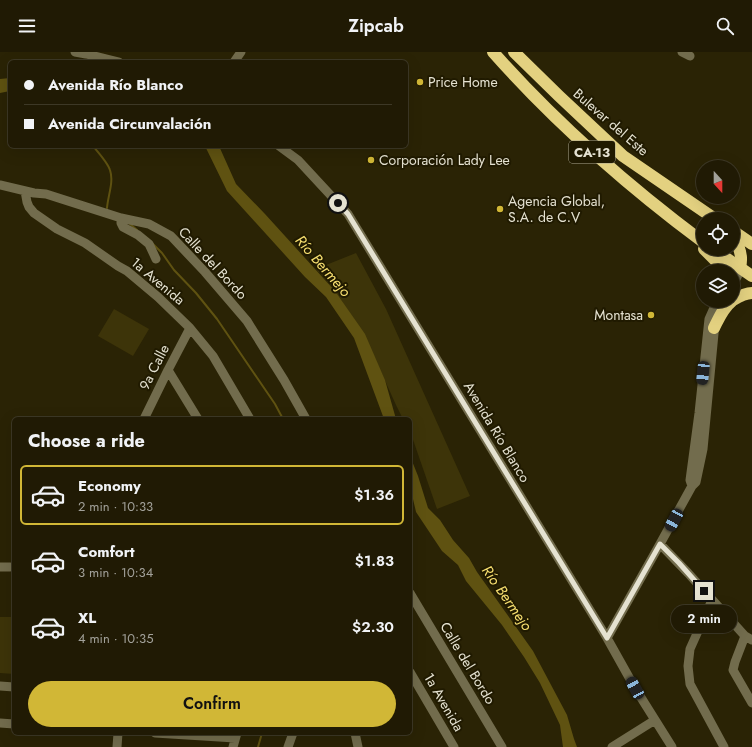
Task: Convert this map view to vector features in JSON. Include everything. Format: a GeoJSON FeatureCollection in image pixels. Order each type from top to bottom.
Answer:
{"type":"FeatureCollection","features":[{"type":"Feature","properties":{"kind":"highway"},"geometry":{"type":"LineString","coordinates":[[493,52],[537,104],[585,151],[644,202],[696,240]]}},
{"type":"Feature","properties":{"kind":"highway","name":"Bulevar del Este"},"geometry":{"type":"LineString","coordinates":[[514,52],[618,151],[638,167],[706,212]]}},
{"type":"Feature","properties":{"kind":"highway"},"geometry":{"type":"LineString","coordinates":[[638,167],[648,177],[698,212]]}},
{"type":"Feature","properties":{"kind":"highway"},"geometry":{"type":"LineString","coordinates":[[740,238],[752,244]]}},
{"type":"Feature","properties":{"kind":"highway"},"geometry":{"type":"LineString","coordinates":[[740,250],[742,270],[749,278],[752,288]]}},
{"type":"Feature","properties":{"kind":"highway"},"geometry":{"type":"LineString","coordinates":[[723,256],[752,276]]}},
{"type":"Feature","properties":{"kind":"highway"},"geometry":{"type":"LineString","coordinates":[[742,270],[752,262]]}},
{"type":"Feature","properties":{"kind":"highway"},"geometry":{"type":"LineString","coordinates":[[740,297],[752,293]]}},
{"type":"Feature","properties":{"kind":"highway"},"geometry":{"type":"LineString","coordinates":[[714,328],[725,308]]}},
{"type":"Feature","properties":{"kind":"street"},"geometry":{"type":"LineString","coordinates":[[75,52],[111,60]]}},
{"type":"Feature","properties":{"kind":"street","name":"Avenida Río Blanco"},"geometry":{"type":"LineString","coordinates":[[282,148],[298,160],[348,214],[672,747]]}},
{"type":"Feature","properties":{"kind":"street","name":"Calle del Bordo"},"geometry":{"type":"LineString","coordinates":[[0,186],[46,194],[121,218],[149,224],[171,236],[205,272],[247,321],[284,380],[305,417]]}},
{"type":"Feature","properties":{"kind":"street","name":"1a Avenida"},"geometry":{"type":"LineString","coordinates":[[25,191],[29,207],[34,213],[57,229],[85,244],[127,271],[158,297],[190,328],[213,356],[249,417]]}},
{"type":"Feature","properties":{"kind":"street"},"geometry":{"type":"LineString","coordinates":[[121,218],[123,227],[138,235],[149,244],[156,259]]}},
{"type":"Feature","properties":{"kind":"street"},"geometry":{"type":"LineString","coordinates":[[740,235],[752,235]]}},
{"type":"Feature","properties":{"kind":"street"},"geometry":{"type":"LineString","coordinates":[[692,486],[690,480],[709,319],[714,308]]}},
{"type":"Feature","properties":{"kind":"street"},"geometry":{"type":"LineString","coordinates":[[607,638],[692,486],[696,482],[703,449],[715,320],[721,308]]}},
{"type":"Feature","properties":{"kind":"street","name":"9a Calle"},"geometry":{"type":"LineString","coordinates":[[147,417],[168,370],[190,328]]}},
{"type":"Feature","properties":{"kind":"street"},"geometry":{"type":"LineString","coordinates":[[168,370],[197,417]]}},
{"type":"Feature","properties":{"kind":"street"},"geometry":{"type":"LineString","coordinates":[[660,544],[749,638],[735,662],[733,670],[752,703]]}},
{"type":"Feature","properties":{"kind":"street"},"geometry":{"type":"LineString","coordinates":[[0,567],[10,567]]}},
{"type":"Feature","properties":{"kind":"street","name":"Calle del Bordo"},"geometry":{"type":"LineString","coordinates":[[412,596],[502,747]]}},
{"type":"Feature","properties":{"kind":"street"},"geometry":{"type":"LineString","coordinates":[[712,600],[690,649],[688,666],[690,684],[724,747]]}},
{"type":"Feature","properties":{"kind":"street","name":"1a Avenida"},"geometry":{"type":"LineString","coordinates":[[412,675],[454,747]]}},
{"type":"Feature","properties":{"kind":"street"},"geometry":{"type":"LineString","coordinates":[[0,686],[12,687]]}},
{"type":"Feature","properties":{"kind":"street"},"geometry":{"type":"LineString","coordinates":[[612,747],[655,720]]}},
{"type":"Feature","properties":{"kind":"street"},"geometry":{"type":"LineString","coordinates":[[0,723],[12,724]]}},
{"type":"Feature","properties":{"kind":"street"},"geometry":{"type":"LineString","coordinates":[[117,747],[118,735]]}},
{"type":"Feature","properties":{"kind":"street"},"geometry":{"type":"LineString","coordinates":[[182,735],[235,739]]}},
{"type":"Feature","properties":{"kind":"street"},"geometry":{"type":"LineString","coordinates":[[288,747],[292,735]]}},
{"type":"Feature","properties":{"kind":"street"},"geometry":{"type":"LineString","coordinates":[[355,735],[358,747]]}},
{"type":"Feature","properties":{"kind":"shaded area"},"geometry":{"type":"Polygon","coordinates":[[[8,78],[8,91],[0,93],[0,79],[8,78]]]}},
{"type":"Feature","properties":{"kind":"shaded area"},"geometry":{"type":"Polygon","coordinates":[[[206,148],[220,148],[236,184],[335,291],[365,334],[385,380],[395,417],[383,417],[354,338],[326,297],[305,277],[227,191],[206,148]]]}},
{"type":"Feature","properties":{"kind":"shaded area"},"geometry":{"type":"Polygon","coordinates":[[[356,253],[386,309],[470,496],[437,509],[412,437],[412,417],[402,417],[364,334],[335,291],[316,269],[356,253]]]}},
{"type":"Feature","properties":{"kind":"shaded area"},"geometry":{"type":"Polygon","coordinates":[[[114,309],[149,329],[133,356],[98,336],[114,309]]]}},
{"type":"Feature","properties":{"kind":"shaded area"},"geometry":{"type":"Polygon","coordinates":[[[412,461],[428,508],[440,520],[453,540],[469,558],[477,572],[533,651],[567,715],[577,747],[563,747],[560,725],[540,683],[524,657],[502,625],[466,581],[458,565],[442,551],[416,512],[412,495],[412,461]]]}},
{"type":"Feature","properties":{"kind":"shaded area"},"geometry":{"type":"Polygon","coordinates":[[[0,617],[12,617],[12,674],[0,673],[0,617]]]}},
{"type":"Feature","properties":{"kind":"waterway"},"geometry":{"type":"LineString","coordinates":[[95,148],[110,170],[111,184],[107,208]]}},
{"type":"Feature","properties":{"kind":"waterway"},"geometry":{"type":"LineString","coordinates":[[130,224],[137,230]]}},
{"type":"Feature","properties":{"kind":"waterway"},"geometry":{"type":"LineString","coordinates":[[153,244],[217,319],[275,404],[282,417]]}},
{"type":"Feature","properties":{"kind":"waterway"},"geometry":{"type":"LineString","coordinates":[[258,747],[261,735]]}},
{"type":"Feature","properties":{"kind":"place","name":"Price Home"},"geometry":{"type":"Point","coordinates":[420,82]}},
{"type":"Feature","properties":{"kind":"place","name":"Corporación Lady Lee"},"geometry":{"type":"Point","coordinates":[371,160]}},
{"type":"Feature","properties":{"kind":"place","name":"Agencia Global, S.A. de C.V"},"geometry":{"type":"Point","coordinates":[500,209]}},
{"type":"Feature","properties":{"kind":"place","name":"Montasa"},"geometry":{"type":"Point","coordinates":[651,315]}},
{"type":"Feature","properties":{"kind":"route"},"geometry":{"type":"LineString","coordinates":[[338,203],[348,214],[607,638],[660,544],[704,591]]}},
{"type":"Feature","properties":{"kind":"water label","name":"Río Bermejo"},"geometry":{"type":"Point","coordinates":[323,266]}},
{"type":"Feature","properties":{"kind":"water label","name":"Río Bermejo"},"geometry":{"type":"Point","coordinates":[507,598]}}]}
